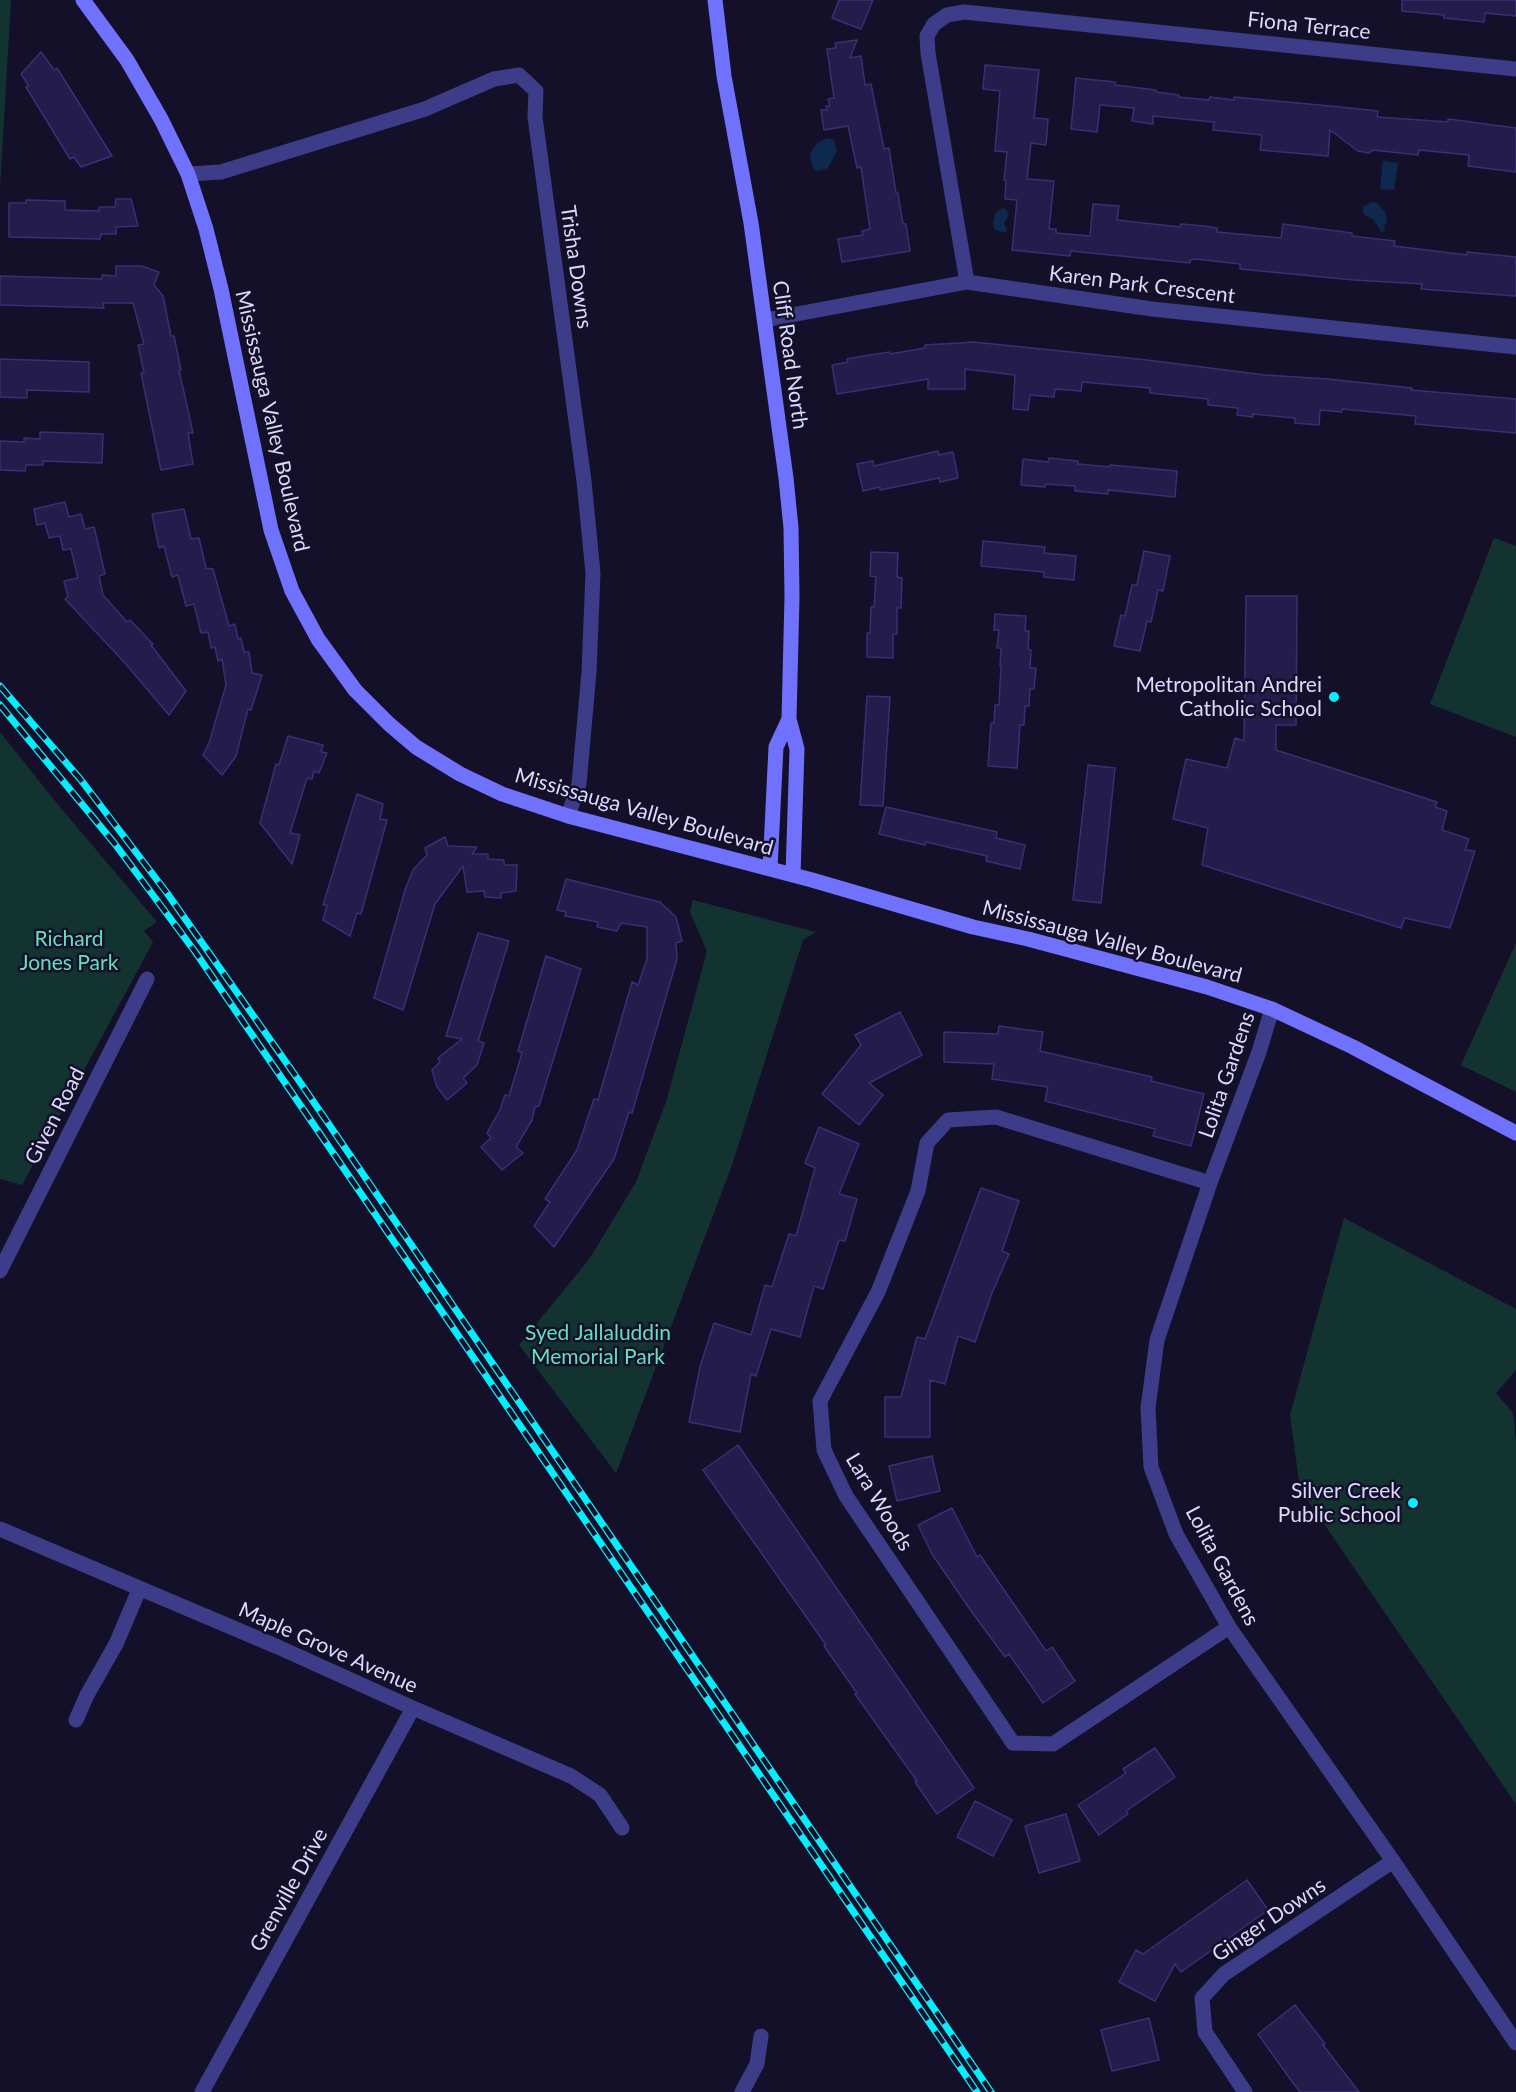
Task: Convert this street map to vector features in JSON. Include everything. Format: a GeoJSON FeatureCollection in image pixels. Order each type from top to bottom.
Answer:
{"type":"FeatureCollection","features":[{"type":"Feature","properties":{"kind":"street","name":"Mississauga Valley Boulevard"},"geometry":{"type":"LineString","coordinates":[[83,0],[127,60],[161,119],[188,174],[206,229],[221,289],[271,530],[292,591],[318,639],[355,690],[388,724],[416,747],[460,774],[502,794],[567,816],[770,869],[973,927],[1028,939],[1207,987],[1272,1009],[1353,1047],[1516,1133]]}},
{"type":"Feature","properties":{"kind":"street","name":"Cliff Road North"},"geometry":{"type":"LineString","coordinates":[[716,0],[724,76],[751,222],[765,320],[790,528],[792,596],[789,719],[797,749],[793,876]]}},
{"type":"Feature","properties":{"kind":"street","name":"Fiona Terrace"},"geometry":{"type":"LineString","coordinates":[[967,282],[928,53],[927,36],[934,24],[947,15],[964,12],[1516,69]]}},
{"type":"Feature","properties":{"kind":"street","name":"Trisha Downs"},"geometry":{"type":"LineString","coordinates":[[188,174],[220,172],[414,112],[494,79],[519,75],[536,91],[535,117],[583,469],[594,573],[589,672],[579,777],[567,816]]}},
{"type":"Feature","properties":{"kind":"street","name":"Karen Park Crescent"},"geometry":{"type":"LineString","coordinates":[[765,320],[967,282],[1152,309],[1516,347]]}},
{"type":"Feature","properties":{"kind":"street","name":"Cliff Road North"},"geometry":{"type":"LineString","coordinates":[[770,869],[776,747],[789,719]]}},
{"type":"Feature","properties":{"kind":"street","name":"Given Road"},"geometry":{"type":"LineString","coordinates":[[0,1271],[147,979]]}},
{"type":"Feature","properties":{"kind":"street","name":"Lolita Gardens"},"geometry":{"type":"LineString","coordinates":[[1272,1009],[1259,1052],[1210,1183],[1157,1340],[1148,1408],[1151,1467],[1176,1534],[1229,1627],[1393,1861],[1516,2043]]}},
{"type":"Feature","properties":{"kind":"street","name":"Lara Woods"},"geometry":{"type":"LineString","coordinates":[[1210,1183],[996,1117],[948,1119],[927,1143],[918,1191],[878,1292],[820,1401],[824,1450],[846,1496],[1013,1743],[1053,1744],[1229,1627]]}},
{"type":"Feature","properties":{"kind":"street","name":"Maple Grove Avenue"},"geometry":{"type":"LineString","coordinates":[[0,1529],[139,1590],[278,1647],[572,1776],[600,1795],[622,1828]]}},
{"type":"Feature","properties":{"kind":"street"},"geometry":{"type":"LineString","coordinates":[[76,1720],[87,1695],[116,1644],[139,1590]]}},
{"type":"Feature","properties":{"kind":"street","name":"Grenville Drive"},"geometry":{"type":"LineString","coordinates":[[202,2092],[413,1708]]}},
{"type":"Feature","properties":{"kind":"street","name":"Ginger Downs"},"geometry":{"type":"LineString","coordinates":[[1245,2092],[1205,2032],[1202,1998],[1224,1974],[1393,1861]]}},
{"type":"Feature","properties":{"kind":"street"},"geometry":{"type":"LineString","coordinates":[[742,2092],[757,2064],[761,2036]]}},
{"type":"Feature","properties":{"kind":"green space"},"geometry":{"type":"Polygon","coordinates":[[[0,0],[11,0],[0,187],[0,0]]]}},
{"type":"Feature","properties":{"kind":"green space"},"geometry":{"type":"Polygon","coordinates":[[[1494,538],[1516,546],[1516,737],[1430,704],[1494,538]]]}},
{"type":"Feature","properties":{"kind":"green space","name":"Richard Jones Park"},"geometry":{"type":"Polygon","coordinates":[[[0,732],[157,922],[144,931],[153,942],[22,1185],[0,1179],[0,732]]]}},
{"type":"Feature","properties":{"kind":"green space","name":"Syed Jallaluddin Memorial Park"},"geometry":{"type":"Polygon","coordinates":[[[693,900],[816,932],[803,940],[732,1165],[616,1473],[519,1345],[590,1258],[636,1182],[667,1099],[707,951],[690,912],[693,900]]]}},
{"type":"Feature","properties":{"kind":"green space"},"geometry":{"type":"Polygon","coordinates":[[[1516,943],[1516,1092],[1461,1065],[1516,943]]]}},
{"type":"Feature","properties":{"kind":"green space","name":"Silver Creek Public School"},"geometry":{"type":"Polygon","coordinates":[[[1344,1218],[1516,1309],[1516,1370],[1496,1393],[1513,1413],[1516,1442],[1516,1804],[1300,1489],[1290,1415],[1344,1218]]]}},
{"type":"Feature","properties":{"kind":"water"},"geometry":{"type":"Polygon","coordinates":[[[828,138],[834,140],[837,151],[828,168],[814,170],[810,159],[811,152],[817,143],[828,138]]]}},
{"type":"Feature","properties":{"kind":"water"},"geometry":{"type":"Polygon","coordinates":[[[1383,161],[1398,163],[1394,190],[1380,189],[1383,161]]]}},
{"type":"Feature","properties":{"kind":"water"},"geometry":{"type":"Polygon","coordinates":[[[1372,202],[1377,203],[1385,212],[1387,221],[1385,231],[1381,232],[1374,220],[1363,213],[1363,207],[1372,202]]]}},
{"type":"Feature","properties":{"kind":"water"},"geometry":{"type":"Polygon","coordinates":[[[1003,208],[1009,214],[1004,224],[1007,229],[1005,233],[995,230],[993,226],[995,213],[1003,208]]]}},
{"type":"Feature","properties":{"kind":"building"},"geometry":{"type":"Polygon","coordinates":[[[839,0],[873,0],[861,29],[832,18],[839,0]]]}},
{"type":"Feature","properties":{"kind":"building"},"geometry":{"type":"Polygon","coordinates":[[[1402,0],[1516,0],[1516,16],[1485,13],[1484,22],[1444,18],[1444,15],[1402,11],[1402,0]]]}},
{"type":"Feature","properties":{"kind":"building"},"geometry":{"type":"Polygon","coordinates":[[[857,40],[850,58],[861,56],[865,85],[871,84],[884,149],[889,148],[896,193],[898,193],[903,224],[906,224],[910,251],[842,262],[838,239],[863,235],[862,231],[870,229],[861,167],[857,168],[848,126],[824,130],[821,110],[827,110],[826,106],[830,106],[828,99],[834,98],[827,49],[836,48],[835,43],[857,40]]]}},
{"type":"Feature","properties":{"kind":"building"},"geometry":{"type":"Polygon","coordinates":[[[41,52],[54,70],[57,68],[112,156],[81,167],[74,157],[70,159],[26,87],[29,86],[21,74],[41,52]]]}},
{"type":"Feature","properties":{"kind":"building"},"geometry":{"type":"Polygon","coordinates":[[[985,65],[1039,70],[1034,118],[1048,119],[1046,145],[1031,143],[1027,179],[1054,181],[1049,229],[1056,229],[1056,233],[1090,236],[1093,204],[1119,206],[1117,220],[1180,227],[1181,224],[1204,226],[1217,228],[1217,232],[1281,238],[1283,224],[1352,233],[1352,236],[1395,241],[1394,246],[1467,255],[1467,252],[1516,257],[1516,296],[1421,289],[1422,284],[1240,269],[1240,264],[1196,259],[1190,260],[1190,263],[1071,251],[1070,256],[1012,250],[1017,200],[1005,199],[1006,180],[1004,180],[1007,152],[995,151],[1000,91],[983,89],[985,65]]]}},
{"type":"Feature","properties":{"kind":"building"},"geometry":{"type":"Polygon","coordinates":[[[1076,78],[1115,82],[1115,85],[1156,90],[1156,92],[1179,95],[1178,97],[1234,100],[1234,97],[1378,111],[1377,117],[1448,122],[1448,119],[1516,128],[1516,172],[1468,166],[1469,155],[1419,150],[1418,155],[1373,150],[1369,153],[1358,151],[1330,130],[1328,156],[1260,150],[1262,135],[1213,130],[1214,122],[1153,116],[1153,124],[1132,121],[1134,108],[1100,105],[1097,132],[1071,129],[1076,78]]]}},
{"type":"Feature","properties":{"kind":"building"},"geometry":{"type":"Polygon","coordinates":[[[116,199],[131,199],[138,226],[116,227],[116,234],[101,234],[100,239],[9,237],[9,203],[26,203],[26,200],[65,201],[65,210],[99,211],[99,207],[115,207],[116,199]]]}},
{"type":"Feature","properties":{"kind":"building"},"geometry":{"type":"Polygon","coordinates":[[[116,266],[141,266],[159,272],[154,285],[163,296],[171,336],[174,336],[193,433],[188,433],[193,464],[161,470],[141,373],[144,373],[138,345],[144,344],[133,303],[103,303],[104,308],[0,305],[0,276],[102,279],[102,275],[116,276],[116,266]]]}},
{"type":"Feature","properties":{"kind":"building"},"geometry":{"type":"Polygon","coordinates":[[[974,342],[1265,375],[1328,379],[1412,388],[1411,390],[1516,399],[1516,433],[1415,424],[1416,416],[1342,409],[1342,412],[1320,410],[1319,425],[1295,423],[1295,418],[1253,414],[1253,417],[1237,415],[1238,408],[1208,405],[1208,399],[1150,393],[1150,388],[1082,382],[1081,391],[1055,389],[1054,397],[1030,395],[1028,410],[1013,409],[1015,375],[965,369],[965,389],[928,389],[928,379],[837,394],[832,365],[848,362],[847,359],[925,348],[925,345],[974,342]]]}},
{"type":"Feature","properties":{"kind":"building"},"geometry":{"type":"Polygon","coordinates":[[[0,359],[89,362],[89,392],[27,390],[27,398],[0,397],[0,359]]]}},
{"type":"Feature","properties":{"kind":"building"},"geometry":{"type":"Polygon","coordinates":[[[40,432],[103,434],[102,463],[43,461],[43,465],[26,465],[25,471],[0,470],[0,441],[24,442],[24,438],[40,439],[40,432]]]}},
{"type":"Feature","properties":{"kind":"building"},"geometry":{"type":"Polygon","coordinates":[[[938,451],[939,455],[953,452],[958,478],[940,482],[939,478],[880,490],[880,487],[863,491],[857,464],[873,461],[874,466],[938,451]]]}},
{"type":"Feature","properties":{"kind":"building"},"geometry":{"type":"Polygon","coordinates":[[[1049,458],[1078,461],[1078,464],[1177,471],[1175,497],[1108,490],[1108,494],[1075,491],[1075,486],[1021,485],[1023,459],[1048,462],[1049,458]]]}},
{"type":"Feature","properties":{"kind":"building"},"geometry":{"type":"Polygon","coordinates":[[[65,502],[69,517],[81,514],[85,529],[94,527],[105,574],[99,576],[103,595],[127,622],[130,620],[153,644],[151,645],[186,691],[169,715],[125,663],[65,599],[68,597],[64,581],[78,578],[71,549],[63,550],[60,536],[49,538],[45,523],[37,525],[34,509],[65,502]]]}},
{"type":"Feature","properties":{"kind":"building"},"geometry":{"type":"Polygon","coordinates":[[[184,509],[191,539],[199,538],[206,568],[213,569],[229,626],[235,624],[244,652],[249,652],[252,673],[262,675],[251,710],[248,709],[236,756],[222,775],[203,755],[209,743],[226,685],[222,659],[218,661],[215,647],[211,648],[208,632],[201,633],[194,604],[186,606],[178,575],[172,577],[164,546],[159,548],[152,514],[184,509]]]}},
{"type":"Feature","properties":{"kind":"building"},"geometry":{"type":"Polygon","coordinates":[[[983,541],[1045,547],[1044,553],[1076,556],[1074,580],[1044,577],[1044,572],[981,566],[983,541]]]}},
{"type":"Feature","properties":{"kind":"building"},"geometry":{"type":"Polygon","coordinates":[[[1144,551],[1170,556],[1163,591],[1158,590],[1151,622],[1147,621],[1140,651],[1114,646],[1121,615],[1125,616],[1132,585],[1137,585],[1144,551]]]}},
{"type":"Feature","properties":{"kind":"building"},"geometry":{"type":"Polygon","coordinates":[[[871,552],[898,553],[897,577],[902,578],[901,608],[897,608],[897,634],[893,634],[893,658],[867,657],[867,633],[870,633],[876,577],[870,576],[871,552]]]}},
{"type":"Feature","properties":{"kind":"building"},"geometry":{"type":"Polygon","coordinates":[[[1246,596],[1297,596],[1296,725],[1276,725],[1276,750],[1437,802],[1435,807],[1447,811],[1442,830],[1469,839],[1465,850],[1475,851],[1450,928],[1405,918],[1401,928],[1202,865],[1208,828],[1173,819],[1186,759],[1227,768],[1235,738],[1244,741],[1246,596]]]}},
{"type":"Feature","properties":{"kind":"building"},"geometry":{"type":"Polygon","coordinates":[[[995,614],[1026,616],[1025,631],[1029,631],[1028,649],[1031,650],[1030,668],[1036,668],[1034,689],[1030,689],[1029,706],[1025,706],[1024,725],[1020,725],[1017,768],[988,766],[991,723],[994,723],[995,705],[999,705],[1001,666],[1001,648],[997,648],[999,630],[994,630],[995,614]]]}},
{"type":"Feature","properties":{"kind":"building"},"geometry":{"type":"Polygon","coordinates":[[[867,696],[890,697],[883,806],[860,805],[867,696]]]}},
{"type":"Feature","properties":{"kind":"building"},"geometry":{"type":"Polygon","coordinates":[[[288,736],[323,745],[321,752],[327,753],[319,773],[314,771],[312,779],[307,778],[290,833],[300,835],[292,864],[260,823],[276,764],[279,765],[288,736]]]}},
{"type":"Feature","properties":{"kind":"building"},"geometry":{"type":"Polygon","coordinates":[[[1088,765],[1115,768],[1101,903],[1073,900],[1088,765]]]}},
{"type":"Feature","properties":{"kind":"building"},"geometry":{"type":"Polygon","coordinates":[[[357,794],[383,804],[380,819],[387,820],[361,914],[357,913],[350,936],[323,920],[327,905],[323,905],[357,794]]]}},
{"type":"Feature","properties":{"kind":"building"},"geometry":{"type":"Polygon","coordinates":[[[886,807],[997,832],[996,838],[1025,845],[1020,869],[986,861],[987,856],[879,834],[886,807]]]}},
{"type":"Feature","properties":{"kind":"building"},"geometry":{"type":"Polygon","coordinates":[[[445,837],[448,846],[477,847],[472,854],[488,854],[488,859],[504,860],[504,865],[517,865],[516,891],[501,893],[501,898],[485,897],[484,891],[467,892],[463,866],[435,904],[403,1010],[374,998],[405,890],[413,870],[427,855],[425,848],[445,837]]]}},
{"type":"Feature","properties":{"kind":"building"},"geometry":{"type":"Polygon","coordinates":[[[566,879],[660,902],[676,917],[682,941],[676,943],[677,959],[632,1113],[629,1112],[614,1159],[554,1247],[534,1226],[550,1202],[545,1199],[577,1150],[594,1099],[598,1100],[632,982],[638,985],[647,959],[647,927],[621,923],[617,931],[597,927],[598,922],[565,916],[566,912],[557,910],[566,879]]]}},
{"type":"Feature","properties":{"kind":"building"},"geometry":{"type":"Polygon","coordinates":[[[478,933],[509,941],[478,1041],[484,1043],[477,1065],[463,1078],[467,1083],[447,1100],[437,1087],[432,1070],[440,1062],[438,1058],[462,1039],[446,1036],[478,933]]]}},
{"type":"Feature","properties":{"kind":"building"},"geometry":{"type":"Polygon","coordinates":[[[546,956],[581,969],[539,1106],[535,1107],[532,1120],[516,1147],[523,1153],[502,1170],[481,1147],[491,1138],[487,1133],[500,1110],[505,1095],[509,1096],[522,1053],[518,1051],[546,956]]]}},
{"type":"Feature","properties":{"kind":"building"},"geometry":{"type":"Polygon","coordinates":[[[900,1012],[922,1055],[869,1083],[883,1095],[859,1125],[822,1094],[861,1045],[855,1035],[900,1012]]]}},
{"type":"Feature","properties":{"kind":"building"},"geometry":{"type":"Polygon","coordinates":[[[999,1026],[1043,1032],[1040,1051],[1152,1077],[1151,1081],[1204,1094],[1191,1146],[1153,1136],[1155,1129],[1045,1101],[1048,1087],[992,1079],[994,1064],[944,1062],[944,1032],[998,1034],[999,1026]]]}},
{"type":"Feature","properties":{"kind":"building"},"geometry":{"type":"Polygon","coordinates":[[[819,1127],[859,1144],[839,1194],[857,1199],[845,1241],[839,1240],[823,1289],[814,1286],[800,1337],[771,1329],[756,1376],[751,1374],[740,1432],[689,1422],[700,1367],[714,1323],[751,1335],[765,1285],[772,1287],[789,1234],[796,1236],[815,1168],[805,1163],[819,1127]]]}},
{"type":"Feature","properties":{"kind":"building"},"geometry":{"type":"Polygon","coordinates":[[[981,1188],[1019,1201],[1002,1251],[1009,1254],[992,1293],[975,1342],[958,1336],[945,1384],[930,1380],[930,1437],[885,1437],[885,1397],[901,1397],[917,1337],[925,1339],[981,1188]]]}},
{"type":"Feature","properties":{"kind":"building"},"geometry":{"type":"Polygon","coordinates":[[[738,1445],[974,1788],[937,1814],[915,1782],[917,1781],[855,1694],[857,1693],[824,1646],[826,1645],[703,1470],[738,1445]]]}},
{"type":"Feature","properties":{"kind":"building"},"geometry":{"type":"Polygon","coordinates":[[[932,1456],[940,1491],[897,1501],[889,1466],[932,1456]]]}},
{"type":"Feature","properties":{"kind":"building"},"geometry":{"type":"Polygon","coordinates":[[[952,1508],[977,1557],[980,1555],[1046,1651],[1052,1647],[1075,1681],[1043,1703],[1009,1654],[1005,1657],[969,1608],[932,1554],[918,1525],[952,1508]]]}},
{"type":"Feature","properties":{"kind":"building"},"geometry":{"type":"Polygon","coordinates":[[[1155,1748],[1175,1777],[1126,1811],[1128,1814],[1099,1835],[1078,1805],[1126,1773],[1123,1769],[1155,1748]]]}},
{"type":"Feature","properties":{"kind":"building"},"geometry":{"type":"Polygon","coordinates":[[[975,1801],[1012,1820],[993,1856],[957,1837],[975,1801]]]}},
{"type":"Feature","properties":{"kind":"building"},"geometry":{"type":"Polygon","coordinates":[[[1066,1814],[1080,1861],[1039,1873],[1025,1826],[1066,1814]]]}},
{"type":"Feature","properties":{"kind":"building"},"geometry":{"type":"Polygon","coordinates":[[[1247,1880],[1268,1910],[1181,1972],[1175,1964],[1155,2001],[1119,1982],[1136,1950],[1143,1954],[1247,1880]]]}},
{"type":"Feature","properties":{"kind":"building"},"geometry":{"type":"Polygon","coordinates":[[[1295,2005],[1359,2092],[1300,2092],[1293,2083],[1258,2034],[1295,2005]]]}},
{"type":"Feature","properties":{"kind":"building"},"geometry":{"type":"Polygon","coordinates":[[[1149,2018],[1159,2060],[1112,2071],[1101,2030],[1149,2018]]]}},
{"type":"Feature","properties":{"kind":"railway"},"geometry":{"type":"LineString","coordinates":[[0,686],[81,780],[167,893],[302,1085],[991,2092]]}},
{"type":"Feature","properties":{"kind":"railway"},"geometry":{"type":"LineString","coordinates":[[0,705],[115,844],[196,953],[977,2092]]}},
{"type":"Feature","properties":{"kind":"place","name":"Metropolitan Andrei Catholic School"},"geometry":{"type":"Point","coordinates":[1334,697]}},
{"type":"Feature","properties":{"kind":"place","name":"Silver Creek Public School"},"geometry":{"type":"Point","coordinates":[1413,1503]}}]}
